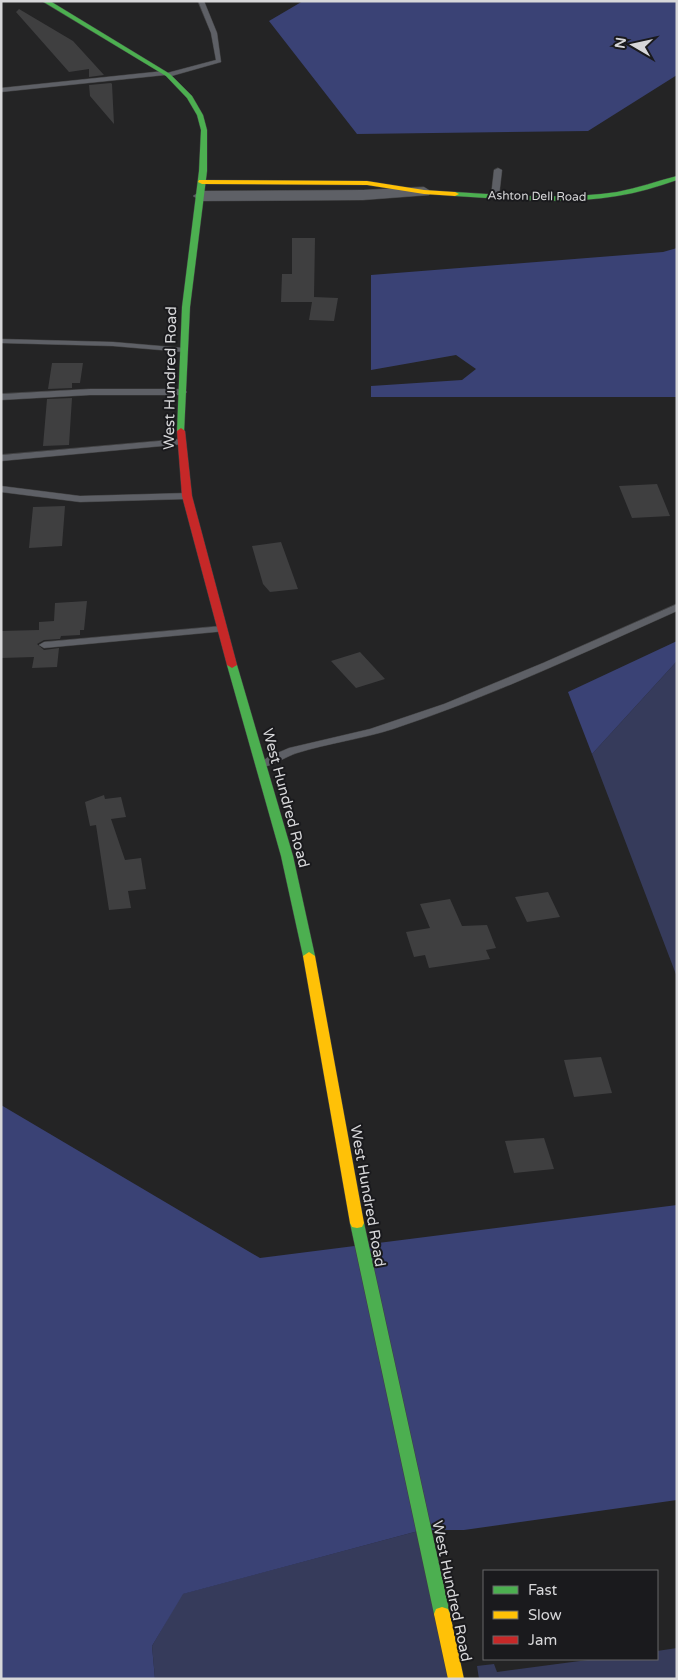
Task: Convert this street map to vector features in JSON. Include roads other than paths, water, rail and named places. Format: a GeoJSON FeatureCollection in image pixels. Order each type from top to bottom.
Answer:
{"type":"FeatureCollection","features":[{"type":"Feature","properties":{"kind":"street","name":"West Hundred Road"},"geometry":{"type":"LineString","coordinates":[[45,1],[166,74],[190,97],[200,115],[204,130],[201,189],[186,307],[184,350],[181,442],[187,496],[222,629],[263,765],[287,856],[318,998],[360,1243],[456,1679]]}},
{"type":"Feature","properties":{"kind":"street","name":"Ashton Dell Road"},"geometry":{"type":"LineString","coordinates":[[201,189],[363,195],[424,192],[578,198],[641,189],[677,178]]}},
{"type":"Feature","properties":{"kind":"lane"},"geometry":{"type":"LineString","coordinates":[[1,90],[166,74],[219,60],[214,33],[201,1]]}},
{"type":"Feature","properties":{"kind":"lane"},"geometry":{"type":"LineString","coordinates":[[495,196],[498,170]]}},
{"type":"Feature","properties":{"kind":"lane"},"geometry":{"type":"LineString","coordinates":[[1,341],[113,344],[184,350]]}},
{"type":"Feature","properties":{"kind":"lane"},"geometry":{"type":"LineString","coordinates":[[1,397],[90,392],[183,392]]}},
{"type":"Feature","properties":{"kind":"lane"},"geometry":{"type":"LineString","coordinates":[[1,458],[181,442]]}},
{"type":"Feature","properties":{"kind":"lane"},"geometry":{"type":"LineString","coordinates":[[1,489],[80,499],[187,496]]}},
{"type":"Feature","properties":{"kind":"lane"},"geometry":{"type":"LineString","coordinates":[[263,765],[272,758],[286,752],[350,738],[414,718],[568,658],[677,607]]}},
{"type":"Feature","properties":{"kind":"lane"},"geometry":{"type":"LineString","coordinates":[[44,645],[222,629]]}}]}
